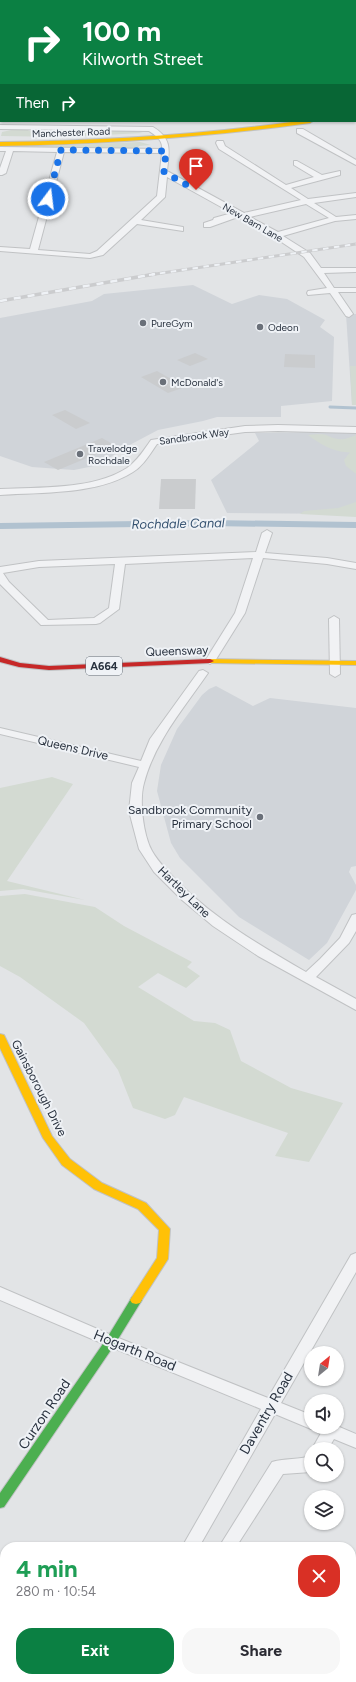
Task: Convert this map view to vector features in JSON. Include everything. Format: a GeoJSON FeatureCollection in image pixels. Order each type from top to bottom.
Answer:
{"type":"FeatureCollection","features":[{"type":"Feature","properties":{"kind":"main road","name":"Manchester Road"},"geometry":{"type":"LineString","coordinates":[[0,144],[76,143],[159,138],[294,122]]}},
{"type":"Feature","properties":{"kind":"main road","name":"Manchester Road"},"geometry":{"type":"LineString","coordinates":[[0,140],[159,138]]}},
{"type":"Feature","properties":{"kind":"main road","name":"Queensway"},"geometry":{"type":"LineString","coordinates":[[0,659],[19,665],[49,668],[210,661],[356,663]]}},
{"type":"Feature","properties":{"kind":"main road"},"geometry":{"type":"LineString","coordinates":[[34,676],[63,677]]}},
{"type":"Feature","properties":{"kind":"main road","name":"Gainsborough Drive"},"geometry":{"type":"LineString","coordinates":[[0,1038],[48,1138],[66,1162],[98,1186],[142,1206],[165,1229],[162,1259],[111,1341]]}},
{"type":"Feature","properties":{"kind":"main road","name":"Curzon Road"},"geometry":{"type":"LineString","coordinates":[[0,1503],[111,1341]]}},
{"type":"Feature","properties":{"kind":"street","name":"Manchester Road"},"geometry":{"type":"LineString","coordinates":[[0,127],[150,130],[159,138]]}},
{"type":"Feature","properties":{"kind":"street"},"geometry":{"type":"LineString","coordinates":[[300,131],[356,163]]}},
{"type":"Feature","properties":{"kind":"street"},"geometry":{"type":"LineString","coordinates":[[159,138],[158,147],[166,151]]}},
{"type":"Feature","properties":{"kind":"street"},"geometry":{"type":"LineString","coordinates":[[220,143],[222,147],[335,219]]}},
{"type":"Feature","properties":{"kind":"street"},"geometry":{"type":"LineString","coordinates":[[0,148],[166,151]]}},
{"type":"Feature","properties":{"kind":"street"},"geometry":{"type":"LineString","coordinates":[[2,172],[10,149]]}},
{"type":"Feature","properties":{"kind":"street"},"geometry":{"type":"LineString","coordinates":[[33,252],[61,150]]}},
{"type":"Feature","properties":{"kind":"street"},"geometry":{"type":"LineString","coordinates":[[0,250],[90,256],[100,253],[161,197],[166,151]]}},
{"type":"Feature","properties":{"kind":"street"},"geometry":{"type":"LineString","coordinates":[[297,163],[320,177]]}},
{"type":"Feature","properties":{"kind":"street","name":"New Barn Lane"},"geometry":{"type":"LineString","coordinates":[[164,172],[278,235],[307,255],[349,314]]}},
{"type":"Feature","properties":{"kind":"street"},"geometry":{"type":"LineString","coordinates":[[286,187],[337,173]]}},
{"type":"Feature","properties":{"kind":"street"},"geometry":{"type":"LineString","coordinates":[[206,225],[219,221],[216,220],[308,201],[356,195]]}},
{"type":"Feature","properties":{"kind":"street"},"geometry":{"type":"LineString","coordinates":[[278,235],[335,219],[356,217]]}},
{"type":"Feature","properties":{"kind":"street"},"geometry":{"type":"LineString","coordinates":[[135,221],[180,229]]}},
{"type":"Feature","properties":{"kind":"street"},"geometry":{"type":"LineString","coordinates":[[318,271],[356,270]]}},
{"type":"Feature","properties":{"kind":"street"},"geometry":{"type":"LineString","coordinates":[[311,293],[333,290],[356,290]]}},
{"type":"Feature","properties":{"kind":"street","name":"Sandbrook Way"},"geometry":{"type":"LineString","coordinates":[[0,492],[83,486],[116,478],[130,471],[154,442],[245,429],[278,428],[356,430]]}},
{"type":"Feature","properties":{"kind":"street"},"geometry":{"type":"LineString","coordinates":[[0,487],[31,489]]}},
{"type":"Feature","properties":{"kind":"street"},"geometry":{"type":"LineString","coordinates":[[210,661],[240,613],[267,532]]}},
{"type":"Feature","properties":{"kind":"street"},"geometry":{"type":"LineString","coordinates":[[0,570],[39,564],[259,555],[327,561],[356,566]]}},
{"type":"Feature","properties":{"kind":"street"},"geometry":{"type":"LineString","coordinates":[[0,576],[5,584],[45,623],[96,621],[114,609],[120,561]]}},
{"type":"Feature","properties":{"kind":"street"},"geometry":{"type":"LineString","coordinates":[[334,619],[335,674]]}},
{"type":"Feature","properties":{"kind":"street","name":"Hartley Lane"},"geometry":{"type":"LineString","coordinates":[[202,673],[156,739],[138,783],[135,811],[145,849],[158,869],[186,897],[217,923],[263,953],[356,1005]]}},
{"type":"Feature","properties":{"kind":"street","name":"Queens Drive"},"geometry":{"type":"LineString","coordinates":[[0,731],[145,765]]}},
{"type":"Feature","properties":{"kind":"street"},"geometry":{"type":"LineString","coordinates":[[307,978],[325,962],[345,940],[356,918]]}},
{"type":"Feature","properties":{"kind":"street","name":"Daventry Road"},"geometry":{"type":"LineString","coordinates":[[193,1542],[356,1259]]}},
{"type":"Feature","properties":{"kind":"street","name":"Hogarth Road"},"geometry":{"type":"LineString","coordinates":[[0,1293],[111,1341],[304,1419]]}},
{"type":"Feature","properties":{"kind":"street"},"geometry":{"type":"LineString","coordinates":[[340,1434],[356,1440]]}},
{"type":"Feature","properties":{"kind":"street"},"geometry":{"type":"LineString","coordinates":[[230,1542],[278,1467],[304,1465]]}},
{"type":"Feature","properties":{"kind":"shaded area"},"geometry":{"type":"Polygon","coordinates":[[[16,129],[27,129],[29,131],[135,131],[143,133],[64,137],[1,136],[2,132],[16,129]]]}},
{"type":"Feature","properties":{"kind":"shaded area"},"geometry":{"type":"Polygon","coordinates":[[[140,142],[151,145],[139,146],[137,149],[19,147],[140,142]]]}},
{"type":"Feature","properties":{"kind":"shaded area"},"geometry":{"type":"Polygon","coordinates":[[[193,285],[232,304],[259,295],[287,299],[325,320],[320,327],[334,337],[332,401],[281,406],[281,417],[217,417],[158,430],[124,448],[99,465],[74,470],[32,467],[0,456],[0,318],[92,301],[104,294],[193,285]]]}},
{"type":"Feature","properties":{"kind":"shaded area"},"geometry":{"type":"Polygon","coordinates":[[[346,314],[356,314],[356,405],[352,405],[346,314]]]}},
{"type":"Feature","properties":{"kind":"shaded area"},"geometry":{"type":"Polygon","coordinates":[[[350,366],[356,366],[356,405],[352,405],[350,366]]]}},
{"type":"Feature","properties":{"kind":"shaded area"},"geometry":{"type":"Polygon","coordinates":[[[255,433],[356,433],[356,514],[227,513],[211,480],[259,441],[255,433]]]}},
{"type":"Feature","properties":{"kind":"shaded area"},"geometry":{"type":"Polygon","coordinates":[[[318,434],[336,439],[342,439],[356,435],[356,474],[346,466],[344,460],[350,452],[334,450],[308,435],[318,434]]]}},
{"type":"Feature","properties":{"kind":"shaded area"},"geometry":{"type":"Polygon","coordinates":[[[356,502],[356,517],[300,514],[304,511],[338,508],[356,502]]]}},
{"type":"Feature","properties":{"kind":"shaded area","name":"Sandbrook Community Primary School"},"geometry":{"type":"Polygon","coordinates":[[[216,686],[253,706],[270,698],[356,708],[356,866],[351,867],[349,872],[356,885],[356,890],[327,943],[309,960],[239,917],[180,858],[171,843],[157,791],[161,765],[177,729],[202,695],[209,689],[216,686]]]}},
{"type":"Feature","properties":{"kind":"shaded area"},"geometry":{"type":"Polygon","coordinates":[[[52,777],[73,784],[7,881],[85,900],[23,889],[0,891],[0,788],[52,777]]]}},
{"type":"Feature","properties":{"kind":"shaded area"},"geometry":{"type":"Polygon","coordinates":[[[25,894],[95,907],[124,926],[192,962],[187,967],[200,976],[186,988],[158,973],[138,987],[194,1021],[215,1023],[230,1030],[241,1061],[291,1088],[343,1103],[309,1162],[275,1156],[288,1133],[184,1097],[175,1115],[165,1119],[133,1108],[118,1070],[84,1023],[20,977],[0,966],[0,896],[25,894]]]}},
{"type":"Feature","properties":{"kind":"building"},"geometry":{"type":"Polygon","coordinates":[[[195,353],[208,359],[190,366],[177,360],[195,353]]]}},
{"type":"Feature","properties":{"kind":"building"},"geometry":{"type":"Polygon","coordinates":[[[285,354],[315,355],[315,368],[284,367],[285,354]]]}},
{"type":"Feature","properties":{"kind":"building","name":"McDonald's"},"geometry":{"type":"Polygon","coordinates":[[[157,371],[185,387],[168,393],[141,377],[157,371]]]}},
{"type":"Feature","properties":{"kind":"building"},"geometry":{"type":"Polygon","coordinates":[[[65,410],[90,423],[76,429],[52,415],[65,410]]]}},
{"type":"Feature","properties":{"kind":"building","name":"Travelodge Rochdale"},"geometry":{"type":"Polygon","coordinates":[[[102,438],[116,446],[58,470],[44,462],[102,438]]]}},
{"type":"Feature","properties":{"kind":"building"},"geometry":{"type":"Polygon","coordinates":[[[161,479],[196,479],[195,509],[159,509],[161,479]]]}},
{"type":"Feature","properties":{"kind":"waterway"},"geometry":{"type":"LineString","coordinates":[[330,407],[356,408]]}},
{"type":"Feature","properties":{"kind":"waterway","name":"Rochdale Canal"},"geometry":{"type":"LineString","coordinates":[[0,526],[209,523],[356,525]]}},
{"type":"Feature","properties":{"kind":"railway"},"geometry":{"type":"LineString","coordinates":[[151,275],[356,244]]}},
{"type":"Feature","properties":{"kind":"railway"},"geometry":{"type":"LineString","coordinates":[[151,275],[155,274]]}},
{"type":"Feature","properties":{"kind":"railway"},"geometry":{"type":"LineString","coordinates":[[0,301],[151,275]]}},
{"type":"Feature","properties":{"kind":"traffic: fast"},"geometry":{"type":"LineString","coordinates":[[0,1503],[111,1341],[136,1300]]}},
{"type":"Feature","properties":{"kind":"traffic: slow"},"geometry":{"type":"LineString","coordinates":[[0,144],[117,141],[194,135],[304,122]]}},
{"type":"Feature","properties":{"kind":"traffic: slow"},"geometry":{"type":"LineString","coordinates":[[210,661],[356,663]]}},
{"type":"Feature","properties":{"kind":"traffic: slow"},"geometry":{"type":"LineString","coordinates":[[0,1037],[48,1138],[66,1162],[98,1186],[142,1206],[165,1229],[162,1259],[136,1300]]}},
{"type":"Feature","properties":{"kind":"traffic: jam"},"geometry":{"type":"LineString","coordinates":[[0,659],[19,665],[49,668],[210,661]]}},
{"type":"Feature","properties":{"kind":"place","name":"PureGym"},"geometry":{"type":"Point","coordinates":[143,323]}},
{"type":"Feature","properties":{"kind":"place","name":"Odeon"},"geometry":{"type":"Point","coordinates":[260,327]}},
{"type":"Feature","properties":{"kind":"place","name":"McDonald's"},"geometry":{"type":"Point","coordinates":[163,382]}},
{"type":"Feature","properties":{"kind":"place","name":"Travelodge Rochdale"},"geometry":{"type":"Point","coordinates":[80,454]}},
{"type":"Feature","properties":{"kind":"place","name":"Sandbrook Community Primary School"},"geometry":{"type":"Point","coordinates":[260,817]}},
{"type":"Feature","properties":{"kind":"route"},"geometry":{"type":"LineString","coordinates":[[48,199],[61,150],[166,151],[164,172],[196,190]]}}]}
